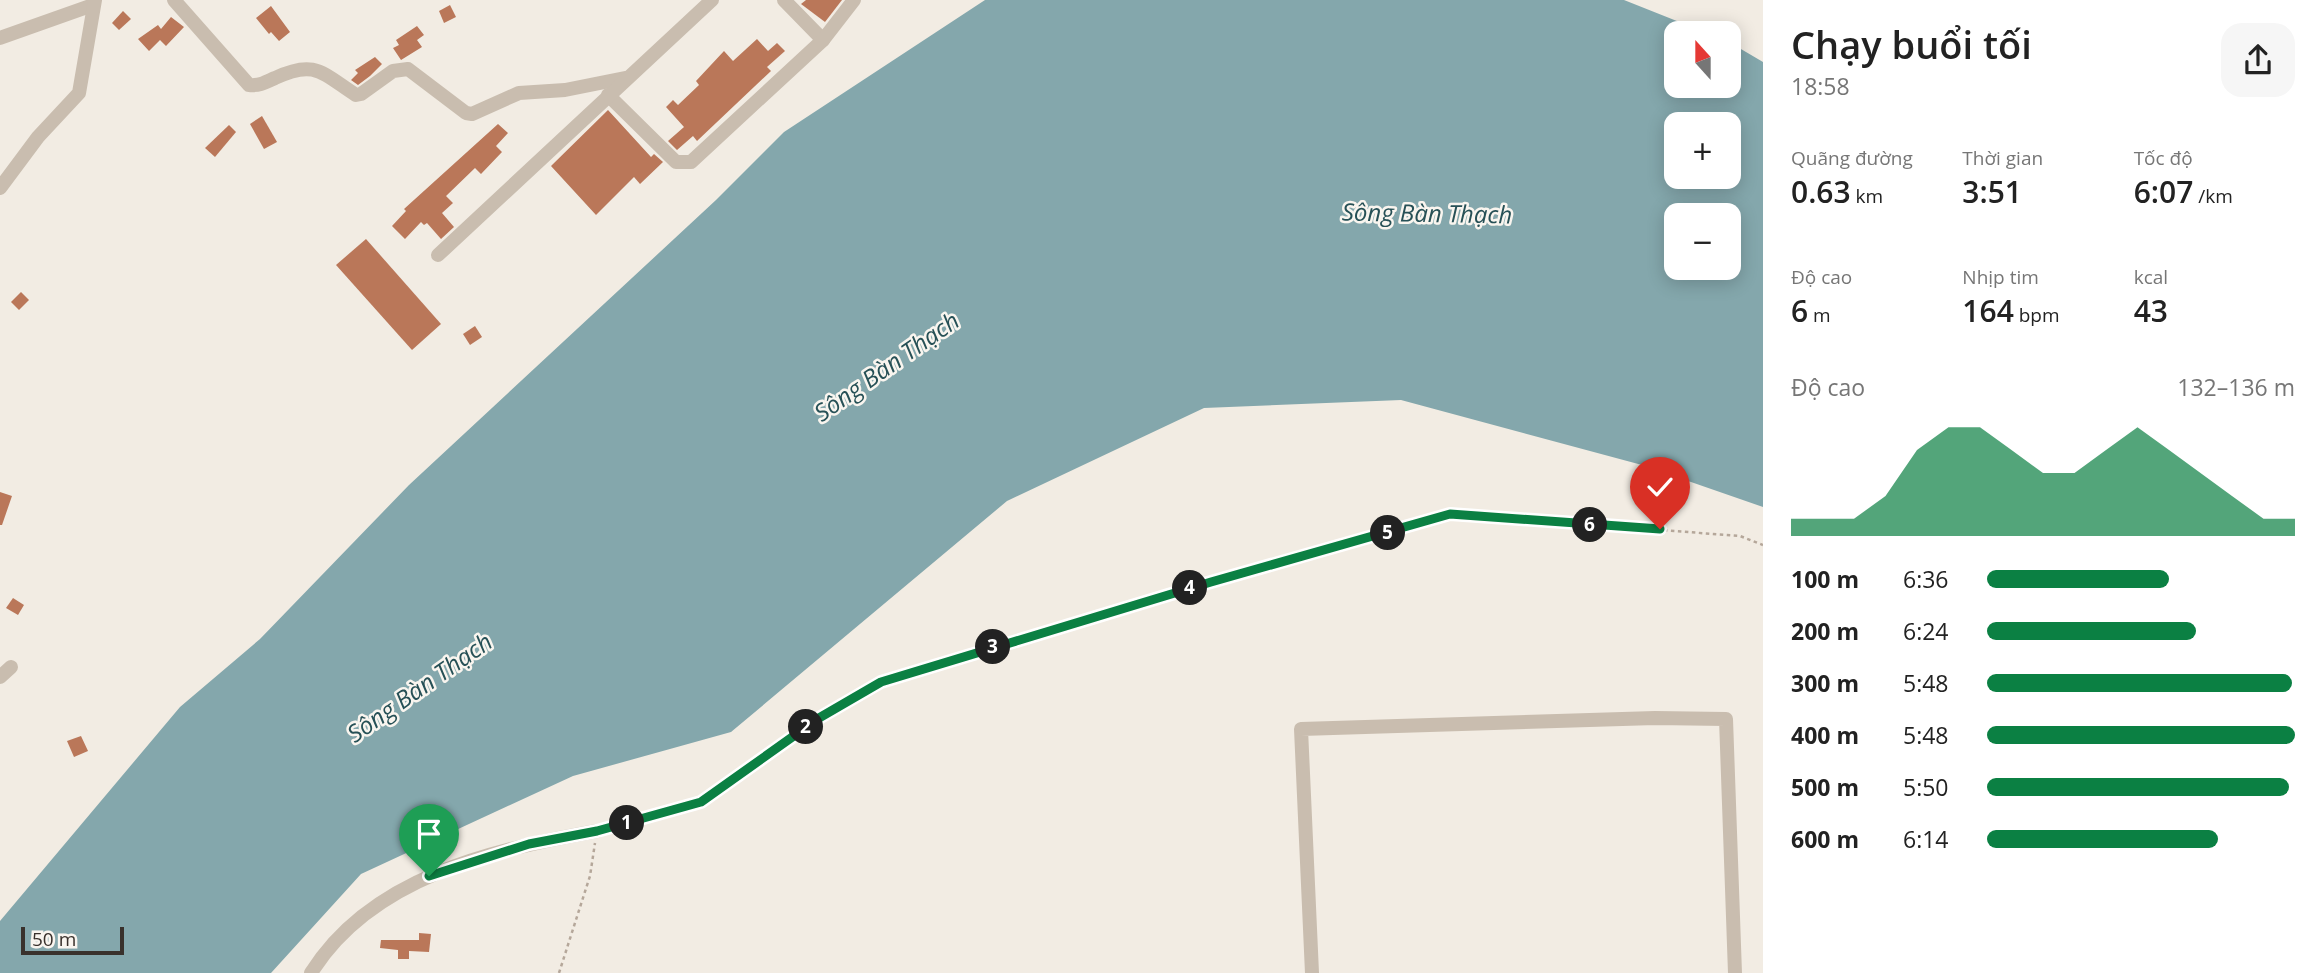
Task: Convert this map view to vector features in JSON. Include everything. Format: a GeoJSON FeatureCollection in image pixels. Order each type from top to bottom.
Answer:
{"type":"FeatureCollection","features":[{"type":"Feature","properties":{"kind":"street"},"geometry":{"type":"LineString","coordinates":[[174,0],[244,82],[254,85],[302,67],[318,71],[356,94],[361,94],[393,71],[408,69],[466,113],[472,114],[519,93],[565,90],[625,78]]}},
{"type":"Feature","properties":{"kind":"street"},"geometry":{"type":"LineString","coordinates":[[438,255],[625,78],[712,0]]}},
{"type":"Feature","properties":{"kind":"street"},"geometry":{"type":"LineString","coordinates":[[784,0],[823,40]]}},
{"type":"Feature","properties":{"kind":"street"},"geometry":{"type":"LineString","coordinates":[[608,95],[676,162],[684,164],[698,158],[823,40],[854,0]]}},
{"type":"Feature","properties":{"kind":"street"},"geometry":{"type":"LineString","coordinates":[[0,38],[94,3],[79,93],[38,137],[0,188]]}},
{"type":"Feature","properties":{"kind":"street"},"geometry":{"type":"LineString","coordinates":[[0,677],[11,667]]}},
{"type":"Feature","properties":{"kind":"street"},"geometry":{"type":"LineString","coordinates":[[1312,973],[1301,729],[1655,718],[1726,719],[1735,973]]}},
{"type":"Feature","properties":{"kind":"street"},"geometry":{"type":"LineString","coordinates":[[311,973],[338,934],[372,905],[429,876],[529,844],[597,831]]}},
{"type":"Feature","properties":{"kind":"path"},"geometry":{"type":"LineString","coordinates":[[559,973],[590,876],[597,831],[701,802],[819,718],[881,682],[1211,582],[1450,514],[1740,536],[1763,545]]}},
{"type":"Feature","properties":{"kind":"water","name":"Sông Bàn Thạch"},"geometry":{"type":"Polygon","coordinates":[[[985,0],[1624,0],[1677,21],[1664,21],[1664,98],[1741,98],[1741,49],[1763,62],[1763,507],[1642,465],[1401,400],[1204,408],[1007,501],[731,732],[573,776],[361,874],[271,973],[0,973],[0,921],[180,707],[260,639],[409,485],[716,200],[784,132],[985,0]]]}},
{"type":"Feature","properties":{"kind":"building"},"geometry":{"type":"Polygon","coordinates":[[[806,0],[842,0],[825,22],[801,4],[806,0]]]}},
{"type":"Feature","properties":{"kind":"building"},"geometry":{"type":"Polygon","coordinates":[[[450,5],[456,17],[444,23],[439,11],[450,5]]]}},
{"type":"Feature","properties":{"kind":"building"},"geometry":{"type":"Polygon","coordinates":[[[271,6],[290,32],[279,41],[271,32],[269,34],[256,18],[271,6]]]}},
{"type":"Feature","properties":{"kind":"building"},"geometry":{"type":"Polygon","coordinates":[[[123,11],[131,19],[119,30],[112,23],[123,11]]]}},
{"type":"Feature","properties":{"kind":"building"},"geometry":{"type":"Polygon","coordinates":[[[171,17],[184,27],[166,46],[160,40],[149,51],[138,39],[158,25],[161,29],[171,17]]]}},
{"type":"Feature","properties":{"kind":"building"},"geometry":{"type":"Polygon","coordinates":[[[417,26],[424,35],[417,40],[422,47],[401,60],[393,48],[399,45],[396,40],[417,26]]]}},
{"type":"Feature","properties":{"kind":"building"},"geometry":{"type":"Polygon","coordinates":[[[757,39],[768,51],[777,43],[785,51],[767,67],[771,71],[697,141],[693,136],[677,150],[668,141],[684,127],[666,107],[673,100],[678,105],[699,85],[696,81],[724,51],[733,61],[757,39]]]}},
{"type":"Feature","properties":{"kind":"building"},"geometry":{"type":"Polygon","coordinates":[[[375,57],[382,64],[370,76],[358,85],[351,80],[358,73],[355,70],[375,57]]]}},
{"type":"Feature","properties":{"kind":"building"},"geometry":{"type":"Polygon","coordinates":[[[608,110],[651,157],[654,154],[663,162],[640,184],[634,177],[596,215],[551,166],[608,110]]]}},
{"type":"Feature","properties":{"kind":"building"},"geometry":{"type":"Polygon","coordinates":[[[262,116],[277,142],[264,149],[250,124],[262,116]]]}},
{"type":"Feature","properties":{"kind":"building"},"geometry":{"type":"Polygon","coordinates":[[[498,124],[508,133],[496,146],[502,152],[481,174],[475,168],[446,196],[453,203],[442,213],[454,227],[441,239],[427,223],[424,225],[421,222],[405,239],[392,226],[406,211],[404,209],[498,124]]]}},
{"type":"Feature","properties":{"kind":"building"},"geometry":{"type":"Polygon","coordinates":[[[229,125],[236,132],[215,157],[205,148],[229,125]]]}},
{"type":"Feature","properties":{"kind":"building"},"geometry":{"type":"Polygon","coordinates":[[[366,239],[441,324],[412,350],[336,265],[366,239]]]}},
{"type":"Feature","properties":{"kind":"building"},"geometry":{"type":"Polygon","coordinates":[[[21,292],[29,300],[19,310],[11,302],[21,292]]]}},
{"type":"Feature","properties":{"kind":"building"},"geometry":{"type":"Polygon","coordinates":[[[475,326],[482,337],[470,345],[463,334],[475,326]]]}},
{"type":"Feature","properties":{"kind":"building"},"geometry":{"type":"Polygon","coordinates":[[[0,492],[12,496],[2,525],[0,525],[0,492]]]}},
{"type":"Feature","properties":{"kind":"building"},"geometry":{"type":"Polygon","coordinates":[[[13,598],[24,605],[18,615],[6,608],[13,598]]]}},
{"type":"Feature","properties":{"kind":"building"},"geometry":{"type":"Polygon","coordinates":[[[81,736],[88,751],[74,757],[67,741],[81,736]]]}},
{"type":"Feature","properties":{"kind":"building"},"geometry":{"type":"Polygon","coordinates":[[[419,933],[431,934],[429,952],[409,951],[409,959],[398,959],[398,950],[380,948],[381,940],[419,940],[419,933]]]}},
{"type":"Feature","properties":{"kind":"route"},"geometry":{"type":"LineString","coordinates":[[429,876],[529,844],[597,831],[701,802],[819,718],[881,682],[1211,582],[1427,523],[1450,514],[1660,529]]}}]}
